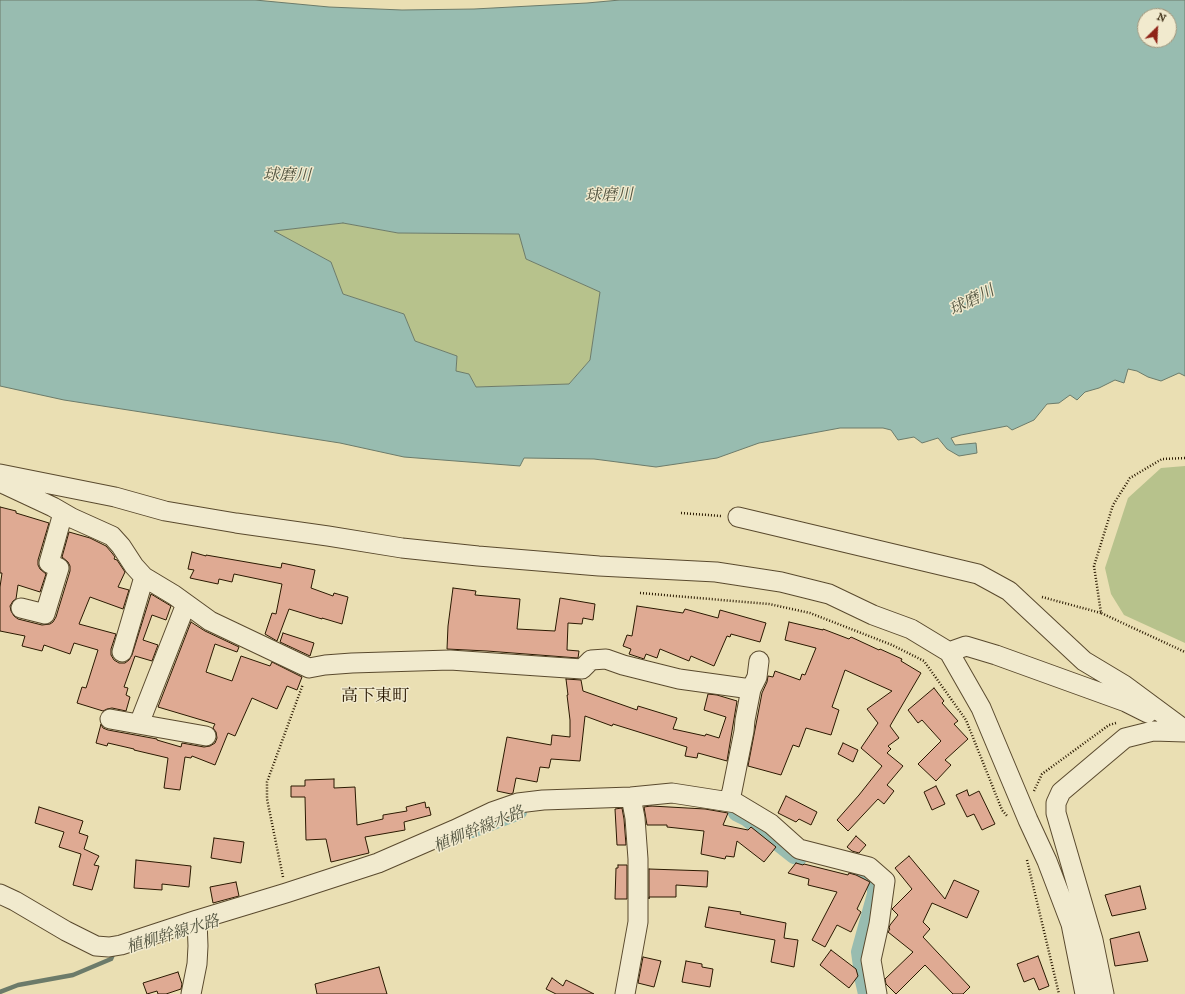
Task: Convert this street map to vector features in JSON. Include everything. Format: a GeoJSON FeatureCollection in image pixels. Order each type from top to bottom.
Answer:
{"type":"FeatureCollection","features":[{"type":"Feature","properties":{"kind":"street"},"geometry":{"type":"LineString","coordinates":[[0,474],[115,497],[165,511],[402,548],[599,566],[716,572],[781,582],[828,594],[873,615],[911,629],[949,652],[981,708],[1030,825],[1047,861],[1071,924],[1085,994]]}},
{"type":"Feature","properties":{"kind":"street"},"geometry":{"type":"LineString","coordinates":[[0,481],[112,536],[144,577],[174,595],[210,621],[309,668],[338,664],[450,660],[582,669],[591,660],[606,659],[622,665],[679,679],[751,689]]}},
{"type":"Feature","properties":{"kind":"street"},"geometry":{"type":"LineString","coordinates":[[21,608],[45,614],[59,568],[49,563],[63,513]]}},
{"type":"Feature","properties":{"kind":"street"},"geometry":{"type":"LineString","coordinates":[[738,518],[978,574],[1008,591],[1084,661],[1124,685],[1185,731]]}},
{"type":"Feature","properties":{"kind":"street"},"geometry":{"type":"LineString","coordinates":[[122,652],[144,577]]}},
{"type":"Feature","properties":{"kind":"street"},"geometry":{"type":"LineString","coordinates":[[139,724],[186,604]]}},
{"type":"Feature","properties":{"kind":"street"},"geometry":{"type":"LineString","coordinates":[[949,652],[966,646],[996,655],[1126,702],[1185,731]]}},
{"type":"Feature","properties":{"kind":"street"},"geometry":{"type":"LineString","coordinates":[[729,801],[744,731],[751,689],[757,677],[759,661]]}},
{"type":"Feature","properties":{"kind":"street"},"geometry":{"type":"LineString","coordinates":[[110,719],[206,736]]}},
{"type":"Feature","properties":{"kind":"street"},"geometry":{"type":"LineString","coordinates":[[1104,994],[1093,940],[1056,813],[1056,803],[1061,792],[1125,738],[1153,731],[1185,731]]}},
{"type":"Feature","properties":{"kind":"street"},"geometry":{"type":"LineString","coordinates":[[0,894],[96,946],[109,947],[197,925],[286,893],[378,863],[442,836],[492,812],[518,803],[543,800],[632,801],[672,793],[736,803],[771,824],[799,849],[869,867],[885,881],[879,924],[871,960],[877,994]]}},
{"type":"Feature","properties":{"kind":"street"},"geometry":{"type":"LineString","coordinates":[[625,994],[638,922],[638,859],[635,818],[632,801]]}},
{"type":"Feature","properties":{"kind":"street"},"geometry":{"type":"LineString","coordinates":[[190,994],[197,964],[197,925]]}},
{"type":"Feature","properties":{"kind":"path"},"geometry":{"type":"LineString","coordinates":[[1101,614],[1094,566],[1113,505],[1130,478],[1162,459],[1185,458]]}},
{"type":"Feature","properties":{"kind":"path"},"geometry":{"type":"LineString","coordinates":[[681,513],[738,518]]}},
{"type":"Feature","properties":{"kind":"path"},"geometry":{"type":"LineString","coordinates":[[640,593],[716,598],[770,604],[810,613],[892,645],[924,661],[966,720],[1002,810],[1015,826],[1030,825]]}},
{"type":"Feature","properties":{"kind":"path"},"geometry":{"type":"LineString","coordinates":[[1035,596],[1101,614],[1185,652]]}},
{"type":"Feature","properties":{"kind":"path"},"geometry":{"type":"LineString","coordinates":[[286,893],[267,799],[267,782],[309,668]]}},
{"type":"Feature","properties":{"kind":"path"},"geometry":{"type":"LineString","coordinates":[[1025,853],[1059,994]]}},
{"type":"Feature","properties":{"kind":"green space"},"geometry":{"type":"Polygon","coordinates":[[[343,223],[398,233],[520,234],[526,259],[600,292],[590,360],[569,384],[476,387],[469,374],[456,372],[457,356],[415,341],[404,314],[343,294],[331,262],[273,231],[343,223]]]}},
{"type":"Feature","properties":{"kind":"green space"},"geometry":{"type":"Polygon","coordinates":[[[1185,466],[1185,643],[1124,615],[1111,594],[1105,568],[1128,498],[1161,468],[1185,466]]]}},
{"type":"Feature","properties":{"kind":"water","name":"球磨川"},"geometry":{"type":"Polygon","coordinates":[[[0,0],[255,0],[329,7],[402,10],[474,9],[620,0],[1185,0],[1185,376],[1179,373],[1161,381],[1128,369],[1124,383],[1115,380],[1099,388],[1085,392],[1077,400],[1070,395],[1059,403],[1047,404],[1034,420],[1012,430],[1007,426],[951,438],[955,445],[976,443],[977,453],[959,456],[947,449],[938,438],[922,443],[914,437],[898,440],[891,430],[883,428],[840,428],[759,443],[717,458],[656,467],[594,459],[524,458],[520,466],[404,457],[340,443],[64,400],[0,386],[0,0]],[[343,223],[274,231],[331,262],[343,294],[404,314],[415,341],[457,356],[456,371],[469,374],[476,387],[569,384],[590,360],[600,292],[526,259],[519,234],[398,233],[343,223]]]}},
{"type":"Feature","properties":{"kind":"building"},"geometry":{"type":"Polygon","coordinates":[[[0,507],[49,523],[38,560],[40,569],[46,574],[40,592],[18,585],[16,599],[10,606],[14,616],[18,619],[42,625],[50,624],[56,617],[70,571],[68,562],[62,557],[69,532],[90,538],[106,546],[115,557],[114,559],[117,560],[125,572],[118,587],[129,590],[123,609],[90,597],[79,624],[116,634],[111,649],[111,655],[114,660],[119,663],[125,663],[132,655],[151,594],[171,606],[166,620],[152,615],[143,640],[158,645],[152,661],[135,656],[124,687],[128,688],[126,695],[130,697],[126,711],[112,708],[103,711],[77,703],[82,687],[86,688],[98,650],[74,643],[70,654],[44,645],[42,651],[22,646],[25,636],[0,631],[0,587],[2,573],[0,573],[0,507]]]}},
{"type":"Feature","properties":{"kind":"building"},"geometry":{"type":"Polygon","coordinates":[[[192,552],[206,556],[281,568],[282,563],[315,570],[311,588],[333,596],[334,593],[348,597],[342,624],[289,609],[277,641],[265,634],[272,613],[276,614],[282,584],[234,574],[232,582],[219,579],[218,584],[190,578],[194,570],[188,569],[192,552]]]}},
{"type":"Feature","properties":{"kind":"building"},"geometry":{"type":"Polygon","coordinates":[[[453,588],[476,591],[475,595],[520,599],[517,629],[555,631],[560,598],[595,604],[593,620],[583,618],[582,624],[568,623],[567,650],[579,651],[578,658],[447,649],[448,626],[453,588]]]}},
{"type":"Feature","properties":{"kind":"building"},"geometry":{"type":"Polygon","coordinates":[[[637,606],[683,613],[685,609],[718,618],[720,610],[766,623],[760,642],[731,634],[730,637],[727,636],[714,666],[691,656],[689,661],[660,649],[657,658],[646,654],[644,659],[629,654],[631,649],[623,646],[627,635],[632,636],[637,606]]]}},
{"type":"Feature","properties":{"kind":"building"},"geometry":{"type":"Polygon","coordinates":[[[191,622],[205,631],[239,647],[237,652],[215,644],[206,672],[232,681],[241,656],[270,666],[272,662],[302,677],[297,690],[287,686],[277,709],[252,698],[235,736],[228,733],[215,765],[192,756],[191,758],[185,757],[180,790],[164,788],[168,758],[108,743],[107,746],[96,743],[101,724],[103,728],[108,730],[157,739],[181,747],[182,743],[204,747],[215,743],[217,738],[216,732],[213,728],[215,724],[158,707],[191,622]]]}},
{"type":"Feature","properties":{"kind":"building"},"geometry":{"type":"Polygon","coordinates":[[[789,622],[823,629],[849,639],[851,637],[902,659],[901,661],[921,673],[890,726],[899,738],[888,746],[891,749],[887,753],[903,766],[887,785],[894,791],[884,804],[878,799],[848,831],[837,820],[882,766],[861,748],[878,723],[867,709],[892,691],[845,670],[832,707],[839,710],[831,735],[806,728],[799,747],[793,745],[781,775],[748,766],[762,693],[768,676],[773,677],[775,671],[800,680],[802,674],[805,675],[816,648],[785,640],[789,622]]]}},
{"type":"Feature","properties":{"kind":"building"},"geometry":{"type":"Polygon","coordinates":[[[283,633],[314,643],[310,656],[280,642],[283,633]]]}},
{"type":"Feature","properties":{"kind":"building"},"geometry":{"type":"Polygon","coordinates":[[[566,679],[581,680],[583,691],[637,710],[638,706],[677,718],[673,729],[705,736],[706,734],[719,738],[726,717],[704,710],[708,694],[737,701],[727,761],[698,753],[697,758],[685,756],[687,747],[613,724],[612,726],[585,716],[580,761],[551,759],[549,768],[540,767],[537,782],[516,778],[513,793],[511,794],[497,791],[507,737],[551,745],[552,735],[570,737],[566,679]]]}},
{"type":"Feature","properties":{"kind":"building"},"geometry":{"type":"Polygon","coordinates":[[[934,688],[944,701],[942,703],[958,721],[954,724],[968,739],[945,760],[951,765],[936,781],[918,764],[941,741],[922,720],[918,723],[908,710],[934,688]]]}},
{"type":"Feature","properties":{"kind":"building"},"geometry":{"type":"Polygon","coordinates":[[[843,743],[858,750],[853,762],[838,754],[843,743]]]}},
{"type":"Feature","properties":{"kind":"building"},"geometry":{"type":"Polygon","coordinates":[[[334,779],[334,788],[355,787],[357,825],[383,819],[383,815],[407,811],[406,807],[425,802],[426,808],[429,807],[431,815],[404,822],[405,830],[365,837],[369,853],[331,862],[326,839],[306,840],[305,797],[291,797],[291,786],[305,786],[305,780],[334,779]]]}},
{"type":"Feature","properties":{"kind":"building"},"geometry":{"type":"Polygon","coordinates":[[[936,786],[945,804],[932,810],[924,792],[936,786]]]}},
{"type":"Feature","properties":{"kind":"building"},"geometry":{"type":"Polygon","coordinates":[[[967,790],[969,796],[979,791],[995,824],[982,830],[974,814],[967,817],[956,795],[967,790]]]}},
{"type":"Feature","properties":{"kind":"building"},"geometry":{"type":"Polygon","coordinates":[[[786,796],[817,812],[811,825],[799,819],[796,822],[778,813],[786,796]]]}},
{"type":"Feature","properties":{"kind":"building"},"geometry":{"type":"Polygon","coordinates":[[[651,806],[705,809],[728,813],[723,825],[748,830],[751,827],[776,847],[764,862],[737,841],[734,857],[726,856],[725,859],[701,854],[704,831],[667,827],[667,825],[647,825],[644,807],[651,806]]]}},
{"type":"Feature","properties":{"kind":"building"},"geometry":{"type":"Polygon","coordinates":[[[39,807],[83,821],[79,833],[88,836],[84,849],[99,856],[94,865],[99,866],[92,890],[73,885],[81,854],[59,847],[64,832],[35,823],[39,807]]]}},
{"type":"Feature","properties":{"kind":"building"},"geometry":{"type":"Polygon","coordinates":[[[622,808],[626,845],[617,845],[615,809],[622,808]]]}},
{"type":"Feature","properties":{"kind":"building"},"geometry":{"type":"Polygon","coordinates":[[[856,836],[866,845],[859,853],[852,851],[847,847],[856,836]]]}},
{"type":"Feature","properties":{"kind":"building"},"geometry":{"type":"Polygon","coordinates":[[[214,838],[244,842],[241,863],[211,858],[214,838]]]}},
{"type":"Feature","properties":{"kind":"building"},"geometry":{"type":"Polygon","coordinates":[[[909,856],[945,899],[954,880],[979,891],[967,918],[932,903],[923,922],[930,929],[923,937],[970,987],[963,994],[953,994],[925,965],[896,994],[886,984],[885,979],[913,952],[888,932],[890,925],[898,915],[892,909],[912,889],[895,868],[909,856]]]}},
{"type":"Feature","properties":{"kind":"building"},"geometry":{"type":"Polygon","coordinates":[[[136,860],[191,866],[189,887],[162,884],[162,890],[134,888],[136,860]]]}},
{"type":"Feature","properties":{"kind":"building"},"geometry":{"type":"Polygon","coordinates":[[[796,863],[848,875],[849,873],[870,882],[857,909],[861,912],[851,932],[837,925],[825,947],[812,940],[837,892],[808,885],[809,879],[788,873],[796,863]]]}},
{"type":"Feature","properties":{"kind":"building"},"geometry":{"type":"Polygon","coordinates":[[[618,865],[627,865],[627,899],[615,899],[616,868],[618,868],[618,865]]]}},
{"type":"Feature","properties":{"kind":"building"},"geometry":{"type":"Polygon","coordinates":[[[649,869],[708,871],[707,887],[676,885],[676,897],[649,897],[649,869]]]}},
{"type":"Feature","properties":{"kind":"building"},"geometry":{"type":"Polygon","coordinates":[[[236,882],[239,896],[213,903],[210,887],[236,882]]]}},
{"type":"Feature","properties":{"kind":"building"},"geometry":{"type":"Polygon","coordinates":[[[1140,886],[1146,909],[1112,916],[1105,895],[1140,886]]]}},
{"type":"Feature","properties":{"kind":"building"},"geometry":{"type":"Polygon","coordinates":[[[709,907],[741,912],[740,914],[786,923],[784,938],[798,940],[794,967],[771,962],[775,940],[705,927],[709,907]]]}},
{"type":"Feature","properties":{"kind":"building"},"geometry":{"type":"Polygon","coordinates":[[[1139,932],[1148,961],[1115,966],[1110,939],[1139,932]]]}},
{"type":"Feature","properties":{"kind":"building"},"geometry":{"type":"Polygon","coordinates":[[[831,950],[856,969],[858,976],[849,988],[820,965],[831,950]]]}},
{"type":"Feature","properties":{"kind":"building"},"geometry":{"type":"Polygon","coordinates":[[[1038,956],[1049,986],[1039,990],[1034,978],[1024,982],[1017,964],[1038,956]]]}},
{"type":"Feature","properties":{"kind":"building"},"geometry":{"type":"Polygon","coordinates":[[[643,957],[661,961],[654,987],[638,983],[643,957]]]}},
{"type":"Feature","properties":{"kind":"building"},"geometry":{"type":"Polygon","coordinates":[[[686,961],[702,964],[702,967],[713,969],[710,987],[682,982],[686,961]]]}},
{"type":"Feature","properties":{"kind":"building"},"geometry":{"type":"Polygon","coordinates":[[[379,967],[387,994],[317,994],[315,984],[379,967]]]}},
{"type":"Feature","properties":{"kind":"building"},"geometry":{"type":"Polygon","coordinates":[[[178,972],[182,984],[181,989],[166,994],[158,994],[157,991],[147,994],[143,983],[178,972]]]}},
{"type":"Feature","properties":{"kind":"building"},"geometry":{"type":"Polygon","coordinates":[[[552,978],[563,986],[566,980],[594,994],[556,994],[546,989],[552,978]]]}},
{"type":"Feature","properties":{"kind":"waterway","name":"植柳幹線水路"},"geometry":{"type":"LineString","coordinates":[[472,830],[519,812]]}},
{"type":"Feature","properties":{"kind":"waterway","name":"植柳幹線水路"},"geometry":{"type":"LineString","coordinates":[[736,813],[746,818],[794,856],[800,857]]}},
{"type":"Feature","properties":{"kind":"waterway","name":"植柳幹線水路"},"geometry":{"type":"LineString","coordinates":[[858,872],[868,876],[873,881],[875,888],[875,894],[859,952],[866,994]]}},
{"type":"Feature","properties":{"kind":"waterway"},"geometry":{"type":"LineString","coordinates":[[0,992],[18,985],[73,975],[111,959],[114,952]]}},
{"type":"Feature","properties":{"kind":"district","name":"高下東町"},"geometry":{"type":"Point","coordinates":[375,697]}}]}
